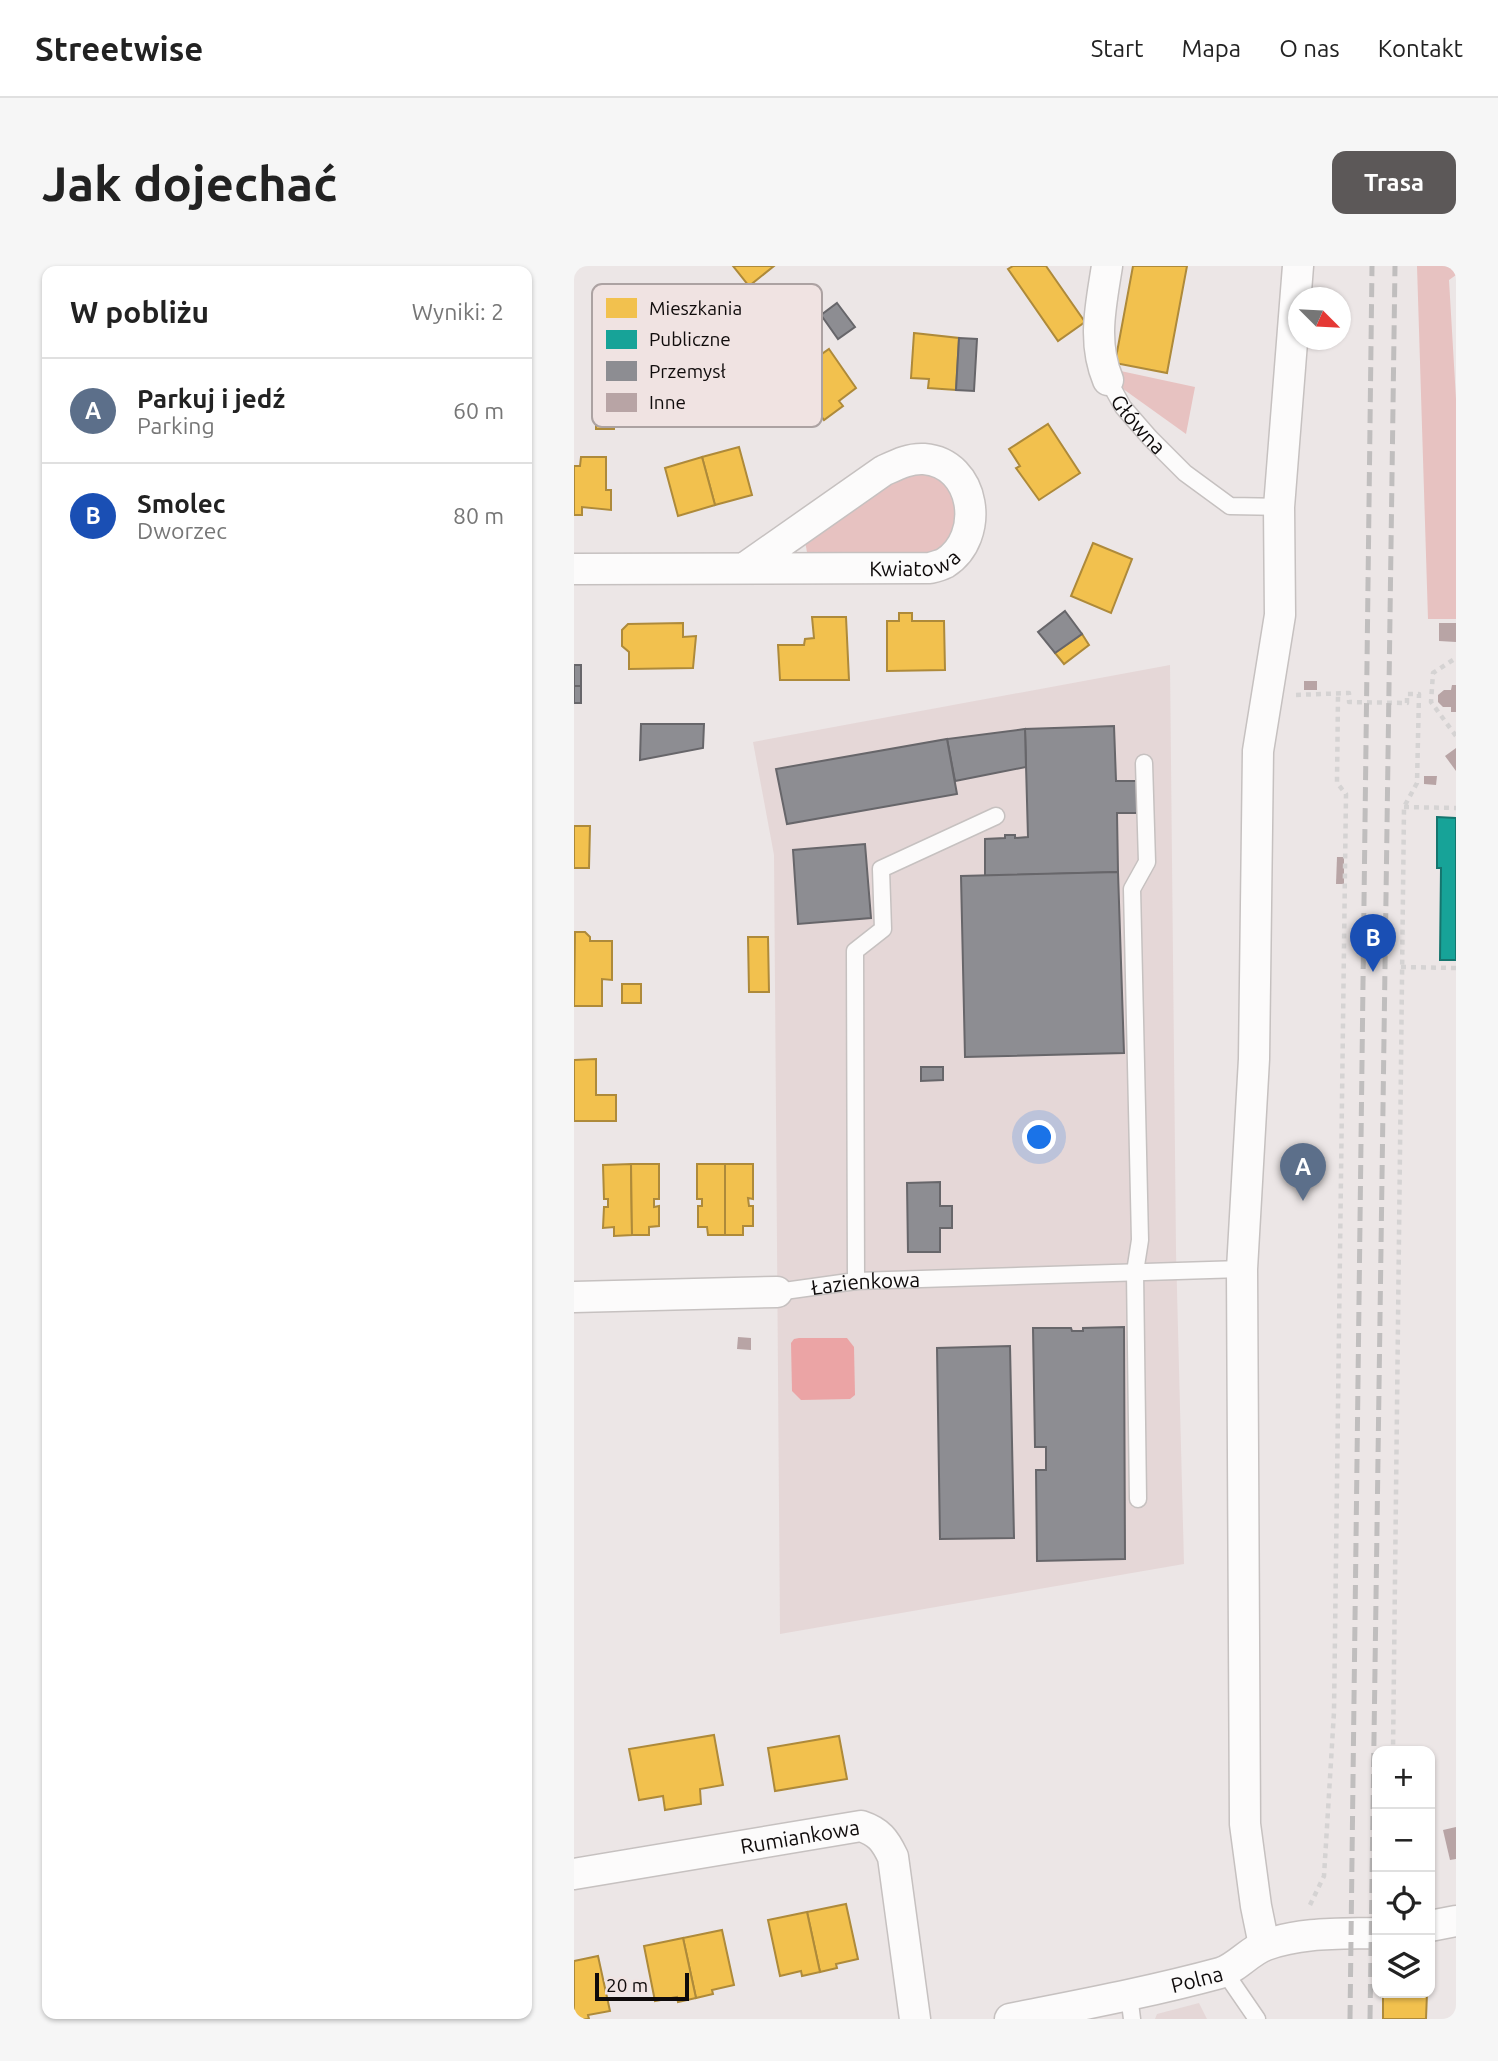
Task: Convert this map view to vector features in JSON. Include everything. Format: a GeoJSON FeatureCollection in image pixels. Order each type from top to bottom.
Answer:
{"type":"FeatureCollection","features":[{"type":"Feature","properties":{"kind":"street","name":"Główna"},"geometry":{"type":"LineString","coordinates":[[1107,266],[1098,347],[1101,365],[1108,380]]}},
{"type":"Feature","properties":{"kind":"street"},"geometry":{"type":"LineString","coordinates":[[1264,1945],[1245,1824],[1242,1269],[1254,1059],[1258,751],[1280,615],[1279,508],[1298,266]]}},
{"type":"Feature","properties":{"kind":"street","name":"Kwiatowa"},"geometry":{"type":"LineString","coordinates":[[574,569],[930,568],[945,563],[970,530],[968,490],[955,472],[940,462],[923,459],[903,462],[883,471],[746,567]]}},
{"type":"Feature","properties":{"kind":"street","name":"Łazienkowa"},"geometry":{"type":"LineString","coordinates":[[574,1297],[777,1292]]}},
{"type":"Feature","properties":{"kind":"street","name":"Rumiankowa"},"geometry":{"type":"LineString","coordinates":[[574,1874],[861,1826],[874,1831],[885,1840],[893,1857],[915,2019]]}},
{"type":"Feature","properties":{"kind":"street"},"geometry":{"type":"LineString","coordinates":[[1435,1925],[1456,1921]]}},
{"type":"Feature","properties":{"kind":"street","name":"Polna"},"geometry":{"type":"LineString","coordinates":[[1010,2019],[1130,2007],[1224,1971],[1264,1945],[1332,1933],[1372,1933]]}},
{"type":"Feature","properties":{"kind":"lane","name":"Główna"},"geometry":{"type":"LineString","coordinates":[[1108,380],[1123,407],[1150,439],[1185,473],[1230,506],[1279,508]]}},
{"type":"Feature","properties":{"kind":"lane"},"geometry":{"type":"LineString","coordinates":[[1138,1499],[1135,1272],[1140,1240],[1132,889],[1147,862],[1144,763]]}},
{"type":"Feature","properties":{"kind":"lane"},"geometry":{"type":"LineString","coordinates":[[856,1282],[855,951],[883,929],[881,869],[996,816]]}},
{"type":"Feature","properties":{"kind":"lane","name":"Łazienkowa"},"geometry":{"type":"LineString","coordinates":[[777,1292],[856,1282],[1242,1269]]}},
{"type":"Feature","properties":{"kind":"lane"},"geometry":{"type":"LineString","coordinates":[[1224,1971],[1257,2019]]}},
{"type":"Feature","properties":{"kind":"path"},"geometry":{"type":"LineString","coordinates":[[1453,660],[1433,673],[1432,702],[1456,736]]}},
{"type":"Feature","properties":{"kind":"path"},"geometry":{"type":"LineString","coordinates":[[1267,695],[1349,693],[1349,702],[1407,703],[1407,694],[1419,694],[1417,783],[1404,807],[1393,1746]]}},
{"type":"Feature","properties":{"kind":"path"},"geometry":{"type":"LineString","coordinates":[[1295,1938],[1325,1876],[1334,1712],[1346,794],[1337,783],[1338,695]]}},
{"type":"Feature","properties":{"kind":"path"},"geometry":{"type":"LineString","coordinates":[[1404,807],[1456,808]]}},
{"type":"Feature","properties":{"kind":"path"},"geometry":{"type":"LineString","coordinates":[[1401,967],[1456,968]]}},
{"type":"Feature","properties":{"kind":"shaded area"},"geometry":{"type":"Polygon","coordinates":[[[1417,266],[1456,266],[1456,275],[1449,280],[1456,399],[1456,619],[1428,619],[1417,266]]]}},
{"type":"Feature","properties":{"kind":"shaded area"},"geometry":{"type":"Polygon","coordinates":[[[1116,370],[1195,387],[1186,434],[1119,386],[1116,370]]]}},
{"type":"Feature","properties":{"kind":"shaded area"},"geometry":{"type":"Polygon","coordinates":[[[916,469],[950,481],[961,514],[948,544],[933,553],[808,558],[805,541],[891,480],[916,469]]]}},
{"type":"Feature","properties":{"kind":"shaded area"},"geometry":{"type":"Polygon","coordinates":[[[1170,665],[1176,1251],[1184,1564],[780,1634],[774,855],[753,742],[1170,665]]]}},
{"type":"Feature","properties":{"kind":"shaded area"},"geometry":{"type":"Polygon","coordinates":[[[799,1338],[847,1338],[854,1347],[855,1395],[850,1399],[801,1400],[792,1391],[791,1343],[799,1338]]]}},
{"type":"Feature","properties":{"kind":"shaded area"},"geometry":{"type":"Polygon","coordinates":[[[1199,2003],[1207,2019],[1155,2019],[1157,2014],[1199,2003]]]}},
{"type":"Feature","properties":{"kind":"building: Mieszkania"},"geometry":{"type":"Polygon","coordinates":[[[733,266],[774,266],[752,284],[747,284],[733,266]]]}},
{"type":"Feature","properties":{"kind":"building: Mieszkania"},"geometry":{"type":"Polygon","coordinates":[[[1013,266],[1046,266],[1085,322],[1058,341],[1008,269],[1013,266]]]}},
{"type":"Feature","properties":{"kind":"building: Mieszkania"},"geometry":{"type":"Polygon","coordinates":[[[1133,266],[1187,266],[1167,373],[1115,363],[1133,266]]]}},
{"type":"Feature","properties":{"kind":"building: Mieszkania"},"geometry":{"type":"Polygon","coordinates":[[[914,333],[959,338],[956,390],[928,388],[929,379],[911,378],[914,333]]]}},
{"type":"Feature","properties":{"kind":"building: Mieszkania"},"geometry":{"type":"Polygon","coordinates":[[[829,349],[856,388],[839,401],[843,406],[824,420],[822,417],[822,354],[829,349]]]}},
{"type":"Feature","properties":{"kind":"building: Mieszkania"},"geometry":{"type":"Polygon","coordinates":[[[1048,424],[1080,473],[1039,500],[1016,468],[1020,466],[1009,449],[1048,424]]]}},
{"type":"Feature","properties":{"kind":"building: Mieszkania"},"geometry":{"type":"Polygon","coordinates":[[[596,427],[614,427],[614,429],[596,427]]]}},
{"type":"Feature","properties":{"kind":"building: Mieszkania"},"geometry":{"type":"Polygon","coordinates":[[[739,447],[752,495],[715,505],[702,457],[739,447]]]}},
{"type":"Feature","properties":{"kind":"building: Mieszkania"},"geometry":{"type":"Polygon","coordinates":[[[581,457],[606,457],[606,490],[611,490],[611,510],[582,507],[582,515],[574,515],[574,466],[580,466],[581,457]]]}},
{"type":"Feature","properties":{"kind":"building: Mieszkania"},"geometry":{"type":"Polygon","coordinates":[[[702,457],[715,505],[678,516],[665,468],[702,457]]]}},
{"type":"Feature","properties":{"kind":"building: Mieszkania"},"geometry":{"type":"Polygon","coordinates":[[[1093,543],[1132,559],[1111,613],[1071,596],[1093,543]]]}},
{"type":"Feature","properties":{"kind":"building: Mieszkania"},"geometry":{"type":"Polygon","coordinates":[[[899,613],[912,613],[912,621],[944,621],[945,670],[887,671],[887,621],[899,621],[899,613]]]}},
{"type":"Feature","properties":{"kind":"building: Mieszkania"},"geometry":{"type":"Polygon","coordinates":[[[812,617],[846,617],[849,680],[780,680],[778,645],[804,645],[805,639],[814,638],[812,617]]]}},
{"type":"Feature","properties":{"kind":"building: Mieszkania"},"geometry":{"type":"Polygon","coordinates":[[[683,623],[683,637],[696,636],[693,668],[629,669],[629,652],[622,646],[622,630],[628,624],[683,623]]]}},
{"type":"Feature","properties":{"kind":"building: Mieszkania"},"geometry":{"type":"Polygon","coordinates":[[[1082,634],[1089,645],[1064,664],[1055,653],[1082,634]]]}},
{"type":"Feature","properties":{"kind":"building: Mieszkania"},"geometry":{"type":"Polygon","coordinates":[[[574,826],[590,826],[589,868],[574,868],[574,826]]]}},
{"type":"Feature","properties":{"kind":"building: Mieszkania"},"geometry":{"type":"Polygon","coordinates":[[[575,932],[585,932],[590,941],[612,941],[612,980],[602,979],[602,1006],[574,1006],[575,932]]]}},
{"type":"Feature","properties":{"kind":"building: Mieszkania"},"geometry":{"type":"Polygon","coordinates":[[[748,937],[768,937],[769,992],[749,992],[748,937]]]}},
{"type":"Feature","properties":{"kind":"building: Mieszkania"},"geometry":{"type":"Polygon","coordinates":[[[622,984],[641,984],[641,1003],[622,1003],[622,984]]]}},
{"type":"Feature","properties":{"kind":"building: Mieszkania"},"geometry":{"type":"Polygon","coordinates":[[[596,1059],[596,1095],[616,1095],[616,1121],[574,1121],[574,1060],[596,1059]]]}},
{"type":"Feature","properties":{"kind":"building: Mieszkania"},"geometry":{"type":"Polygon","coordinates":[[[631,1164],[632,1235],[614,1236],[614,1227],[603,1228],[604,1207],[608,1207],[608,1199],[604,1199],[603,1165],[631,1164]]]}},
{"type":"Feature","properties":{"kind":"building: Mieszkania"},"geometry":{"type":"Polygon","coordinates":[[[631,1164],[659,1164],[659,1199],[654,1199],[654,1207],[659,1206],[659,1226],[649,1227],[649,1235],[632,1235],[631,1164]]]}},
{"type":"Feature","properties":{"kind":"building: Mieszkania"},"geometry":{"type":"Polygon","coordinates":[[[697,1164],[725,1164],[725,1235],[708,1235],[707,1227],[698,1227],[698,1206],[702,1206],[702,1199],[697,1199],[697,1164]]]}},
{"type":"Feature","properties":{"kind":"building: Mieszkania"},"geometry":{"type":"Polygon","coordinates":[[[725,1164],[753,1164],[753,1199],[748,1198],[749,1206],[753,1206],[753,1226],[743,1226],[743,1235],[725,1235],[725,1164]]]}},
{"type":"Feature","properties":{"kind":"building: Mieszkania"},"geometry":{"type":"Polygon","coordinates":[[[714,1735],[723,1785],[700,1789],[701,1804],[665,1810],[663,1796],[639,1800],[629,1749],[714,1735]]]}},
{"type":"Feature","properties":{"kind":"building: Mieszkania"},"geometry":{"type":"Polygon","coordinates":[[[839,1736],[847,1779],[775,1791],[768,1748],[839,1736]]]}},
{"type":"Feature","properties":{"kind":"building: Mieszkania"},"geometry":{"type":"Polygon","coordinates":[[[846,1904],[858,1959],[836,1964],[837,1968],[820,1972],[807,1912],[846,1904]]]}},
{"type":"Feature","properties":{"kind":"building: Mieszkania"},"geometry":{"type":"Polygon","coordinates":[[[807,1912],[820,1972],[802,1976],[801,1971],[780,1976],[768,1920],[807,1912]]]}},
{"type":"Feature","properties":{"kind":"building: Mieszkania"},"geometry":{"type":"Polygon","coordinates":[[[722,1930],[734,1985],[712,1990],[713,1994],[696,1998],[683,1938],[722,1930]]]}},
{"type":"Feature","properties":{"kind":"building: Mieszkania"},"geometry":{"type":"Polygon","coordinates":[[[683,1938],[696,1998],[678,2002],[677,1997],[655,2001],[644,1946],[683,1938]]]}},
{"type":"Feature","properties":{"kind":"building: Mieszkania"},"geometry":{"type":"Polygon","coordinates":[[[598,1956],[610,2011],[588,2015],[589,2019],[574,2019],[574,1961],[598,1956]]]}},
{"type":"Feature","properties":{"kind":"building: Mieszkania"},"geometry":{"type":"Polygon","coordinates":[[[1383,1998],[1427,1998],[1426,2019],[1383,2019],[1383,1998]]]}},
{"type":"Feature","properties":{"kind":"building: Publiczne"},"geometry":{"type":"Polygon","coordinates":[[[1437,817],[1456,818],[1456,960],[1440,960],[1441,868],[1437,868],[1437,817]]]}},
{"type":"Feature","properties":{"kind":"building: Przemysł"},"geometry":{"type":"Polygon","coordinates":[[[837,303],[855,327],[838,339],[822,314],[837,303]]]}},
{"type":"Feature","properties":{"kind":"building: Przemysł"},"geometry":{"type":"Polygon","coordinates":[[[959,338],[977,339],[974,391],[956,390],[959,338]]]}},
{"type":"Feature","properties":{"kind":"building: Przemysł"},"geometry":{"type":"Polygon","coordinates":[[[1065,611],[1082,634],[1055,653],[1038,632],[1065,611]]]}},
{"type":"Feature","properties":{"kind":"building: Przemysł"},"geometry":{"type":"Polygon","coordinates":[[[574,665],[581,665],[581,686],[574,686],[574,665]]]}},
{"type":"Feature","properties":{"kind":"building: Przemysł"},"geometry":{"type":"Polygon","coordinates":[[[574,686],[581,686],[581,703],[574,703],[574,686]]]}},
{"type":"Feature","properties":{"kind":"building: Przemysł"},"geometry":{"type":"Polygon","coordinates":[[[641,724],[704,724],[703,748],[640,760],[641,724]]]}},
{"type":"Feature","properties":{"kind":"building: Przemysł"},"geometry":{"type":"Polygon","coordinates":[[[1114,726],[1116,781],[1137,781],[1138,813],[1117,813],[1118,872],[985,876],[985,839],[1005,838],[1005,835],[1015,835],[1015,838],[1028,837],[1025,729],[1114,726]]]}},
{"type":"Feature","properties":{"kind":"building: Przemysł"},"geometry":{"type":"Polygon","coordinates":[[[1025,729],[1026,767],[955,781],[947,739],[1025,729]]]}},
{"type":"Feature","properties":{"kind":"building: Przemysł"},"geometry":{"type":"Polygon","coordinates":[[[947,739],[957,794],[787,824],[776,769],[947,739]]]}},
{"type":"Feature","properties":{"kind":"building: Przemysł"},"geometry":{"type":"Polygon","coordinates":[[[865,844],[871,918],[798,924],[793,850],[865,844]]]}},
{"type":"Feature","properties":{"kind":"building: Przemysł"},"geometry":{"type":"Polygon","coordinates":[[[1118,872],[1124,1053],[965,1057],[961,876],[1118,872]]]}},
{"type":"Feature","properties":{"kind":"building: Przemysł"},"geometry":{"type":"Polygon","coordinates":[[[921,1067],[943,1067],[943,1080],[921,1081],[921,1067]]]}},
{"type":"Feature","properties":{"kind":"building: Przemysł"},"geometry":{"type":"Polygon","coordinates":[[[940,1182],[940,1206],[952,1206],[952,1228],[940,1228],[940,1252],[908,1252],[907,1183],[940,1182]]]}},
{"type":"Feature","properties":{"kind":"building: Przemysł"},"geometry":{"type":"Polygon","coordinates":[[[1124,1327],[1125,1559],[1037,1561],[1036,1470],[1046,1470],[1046,1447],[1035,1447],[1033,1328],[1071,1328],[1072,1331],[1083,1331],[1083,1328],[1124,1327]]]}},
{"type":"Feature","properties":{"kind":"building: Przemysł"},"geometry":{"type":"Polygon","coordinates":[[[1010,1346],[1014,1538],[940,1539],[937,1348],[1010,1346]]]}},
{"type":"Feature","properties":{"kind":"building: Inne"},"geometry":{"type":"Polygon","coordinates":[[[1439,623],[1456,623],[1456,642],[1439,641],[1439,623]]]}},
{"type":"Feature","properties":{"kind":"building: Inne"},"geometry":{"type":"Polygon","coordinates":[[[1304,681],[1317,681],[1317,690],[1304,690],[1304,681]]]}},
{"type":"Feature","properties":{"kind":"building: Inne"},"geometry":{"type":"Polygon","coordinates":[[[1452,685],[1456,685],[1456,712],[1451,712],[1451,707],[1443,707],[1438,702],[1438,695],[1444,690],[1451,690],[1452,685]]]}},
{"type":"Feature","properties":{"kind":"building: Inne"},"geometry":{"type":"Polygon","coordinates":[[[1456,748],[1456,771],[1445,756],[1456,748]]]}},
{"type":"Feature","properties":{"kind":"building: Inne"},"geometry":{"type":"Polygon","coordinates":[[[1424,776],[1437,776],[1436,785],[1424,784],[1424,776]]]}},
{"type":"Feature","properties":{"kind":"building: Inne"},"geometry":{"type":"Polygon","coordinates":[[[1337,857],[1344,857],[1344,884],[1336,884],[1337,857]]]}},
{"type":"Feature","properties":{"kind":"building: Inne"},"geometry":{"type":"Polygon","coordinates":[[[738,1337],[751,1338],[751,1350],[737,1349],[738,1337]]]}},
{"type":"Feature","properties":{"kind":"building: Inne"},"geometry":{"type":"Polygon","coordinates":[[[1456,1827],[1456,1859],[1450,1860],[1443,1830],[1456,1827]]]}},
{"type":"Feature","properties":{"kind":"railway"},"geometry":{"type":"LineString","coordinates":[[1350,2019],[1372,266]]}},
{"type":"Feature","properties":{"kind":"railway"},"geometry":{"type":"LineString","coordinates":[[1370,2019],[1395,266]]}},
{"type":"Feature","properties":{"kind":"place","name":"Smolec"},"geometry":{"type":"Point","coordinates":[1373,972]}},
{"type":"Feature","properties":{"kind":"place","name":"Parkuj i jedź"},"geometry":{"type":"Point","coordinates":[1303,1201]}}]}
